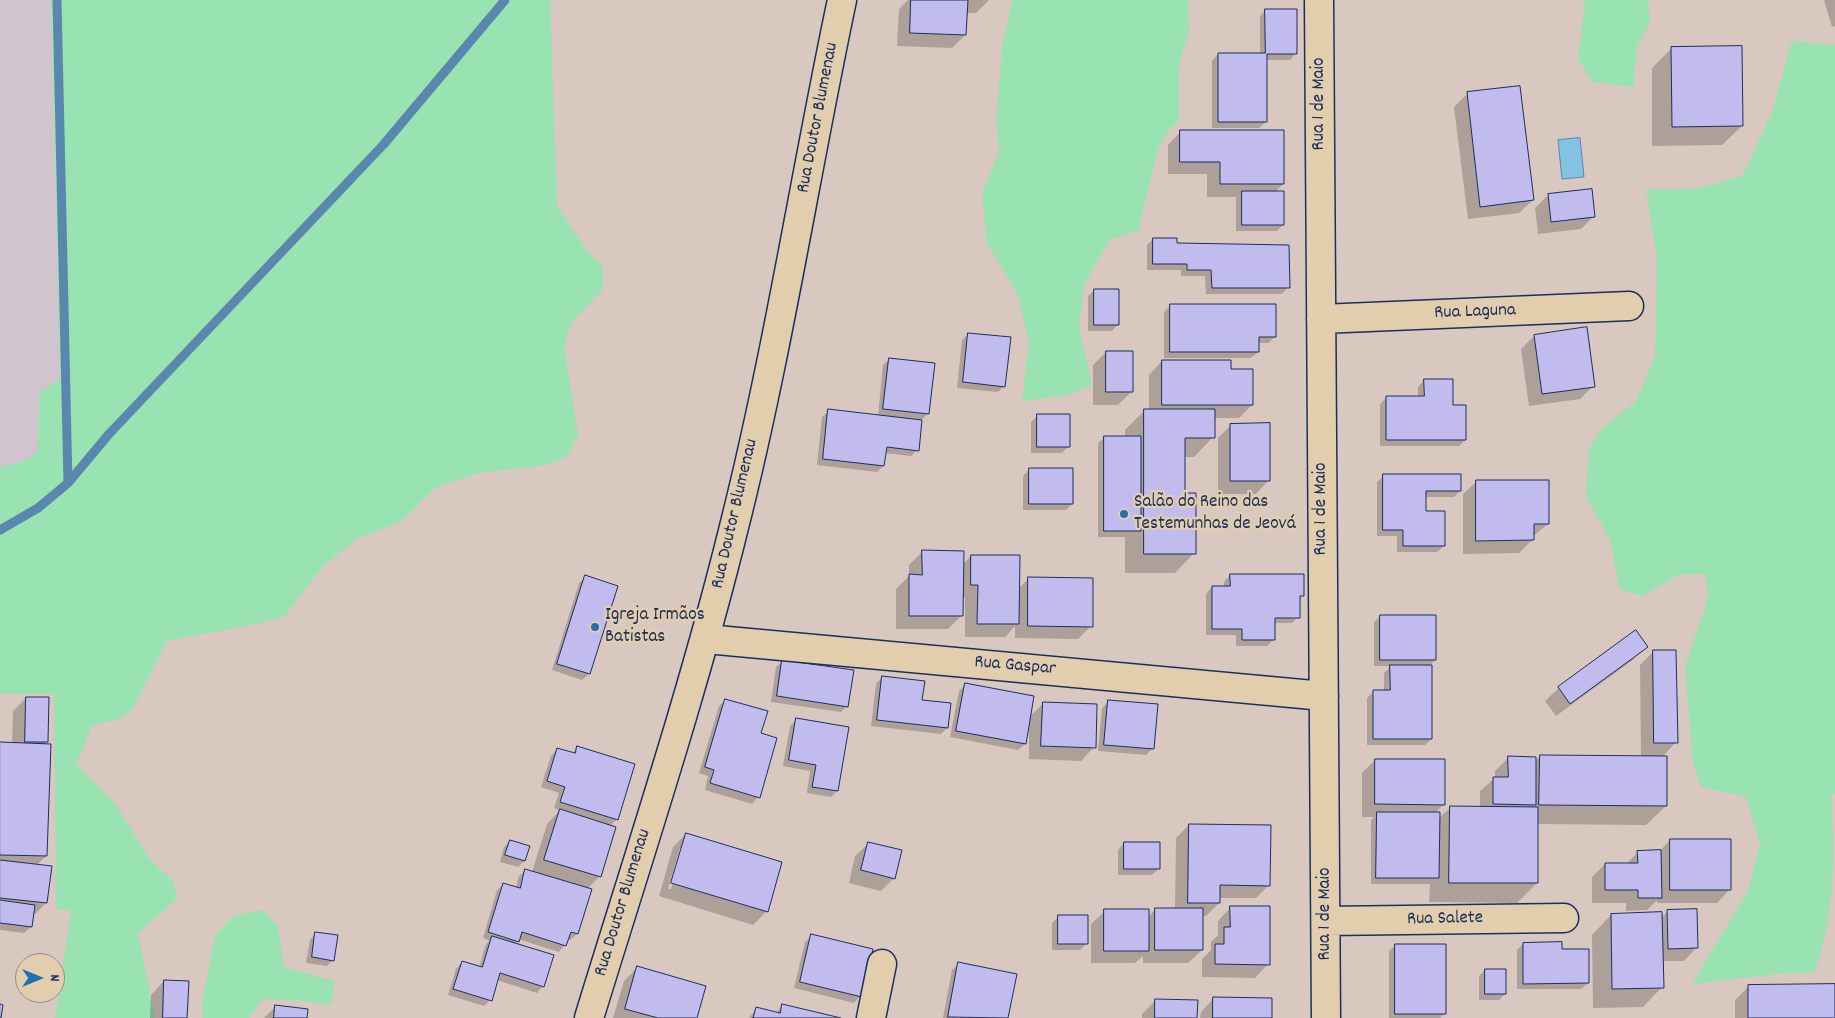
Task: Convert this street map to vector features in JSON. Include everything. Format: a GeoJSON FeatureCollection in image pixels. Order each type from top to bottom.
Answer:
{"type":"FeatureCollection","features":[{"type":"Feature","properties":{"kind":"street","name":"Rua Doutor Blumenau"},"geometry":{"type":"LineString","coordinates":[[589,1018],[706,639],[756,429],[842,0]]}},
{"type":"Feature","properties":{"kind":"street","name":"Rua 1 de Maio"},"geometry":{"type":"LineString","coordinates":[[1319,0],[1326,1018]]}},
{"type":"Feature","properties":{"kind":"street","name":"Rua Laguna"},"geometry":{"type":"LineString","coordinates":[[1321,319],[1629,306]]}},
{"type":"Feature","properties":{"kind":"street","name":"Rua Gaspar"},"geometry":{"type":"LineString","coordinates":[[706,639],[1324,696]]}},
{"type":"Feature","properties":{"kind":"street","name":"Rua Salete"},"geometry":{"type":"LineString","coordinates":[[1326,921],[1564,918]]}},
{"type":"Feature","properties":{"kind":"street"},"geometry":{"type":"LineString","coordinates":[[871,1018],[882,964]]}},
{"type":"Feature","properties":{"kind":"shaded area"},"geometry":{"type":"Polygon","coordinates":[[[0,0],[50,0],[63,484],[0,522],[0,0]]]}},
{"type":"Feature","properties":{"kind":"green space"},"geometry":{"type":"Polygon","coordinates":[[[51,0],[550,0],[557,206],[586,249],[603,266],[603,289],[571,323],[564,346],[578,435],[568,456],[547,465],[478,473],[435,488],[402,521],[357,539],[322,567],[284,617],[167,641],[132,710],[118,719],[92,726],[76,764],[115,803],[148,857],[172,880],[178,898],[138,933],[155,1018],[55,1018],[57,1003],[65,1003],[65,953],[71,911],[56,909],[54,694],[0,694],[0,467],[27,460],[37,452],[40,392],[60,379],[51,0]]]}},
{"type":"Feature","properties":{"kind":"green space"},"geometry":{"type":"Polygon","coordinates":[[[1012,0],[1188,0],[1189,29],[1179,66],[1179,121],[1169,129],[1158,149],[1138,231],[1109,240],[1084,285],[1079,326],[1092,385],[1068,395],[1022,401],[1029,342],[1018,295],[987,243],[982,193],[999,152],[996,118],[1002,48],[1012,0]]]}},
{"type":"Feature","properties":{"kind":"green space"},"geometry":{"type":"Polygon","coordinates":[[[1585,0],[1648,0],[1650,23],[1637,47],[1633,87],[1593,82],[1578,59],[1585,0]]]}},
{"type":"Feature","properties":{"kind":"green space"},"geometry":{"type":"Polygon","coordinates":[[[1792,41],[1835,45],[1835,794],[1831,794],[1833,863],[1830,907],[1821,951],[1814,973],[1786,973],[1692,984],[1748,891],[1760,844],[1746,797],[1701,787],[1693,763],[1685,666],[1708,598],[1705,574],[1681,574],[1642,596],[1620,589],[1610,540],[1586,497],[1588,451],[1600,430],[1636,401],[1655,356],[1657,261],[1646,189],[1694,189],[1742,176],[1772,112],[1792,41]]]}},
{"type":"Feature","properties":{"kind":"green space"},"geometry":{"type":"Polygon","coordinates":[[[264,910],[278,926],[284,967],[334,981],[331,1005],[303,1001],[262,999],[249,1018],[203,1018],[202,1004],[215,935],[235,915],[264,910]]]}},
{"type":"Feature","properties":{"kind":"water"},"geometry":{"type":"Polygon","coordinates":[[[1580,138],[1584,177],[1562,179],[1558,140],[1580,138]]]}},
{"type":"Feature","properties":{"kind":"building"},"geometry":{"type":"Polygon","coordinates":[[[911,0],[968,0],[966,35],[910,33],[911,0]]]}},
{"type":"Feature","properties":{"kind":"building"},"geometry":{"type":"Polygon","coordinates":[[[1265,9],[1297,9],[1297,54],[1267,54],[1267,122],[1218,122],[1218,53],[1265,53],[1265,9]]]}},
{"type":"Feature","properties":{"kind":"building"},"geometry":{"type":"Polygon","coordinates":[[[1742,46],[1743,126],[1672,127],[1671,47],[1742,46]]]}},
{"type":"Feature","properties":{"kind":"building"},"geometry":{"type":"Polygon","coordinates":[[[1520,86],[1534,200],[1480,207],[1467,92],[1520,86]]]}},
{"type":"Feature","properties":{"kind":"building"},"geometry":{"type":"Polygon","coordinates":[[[1180,130],[1284,130],[1284,184],[1220,184],[1220,162],[1180,162],[1180,130]]]}},
{"type":"Feature","properties":{"kind":"building"},"geometry":{"type":"Polygon","coordinates":[[[1592,189],[1595,217],[1551,222],[1548,194],[1592,189]]]}},
{"type":"Feature","properties":{"kind":"building"},"geometry":{"type":"Polygon","coordinates":[[[1242,191],[1284,191],[1284,225],[1242,225],[1242,191]]]}},
{"type":"Feature","properties":{"kind":"building"},"geometry":{"type":"Polygon","coordinates":[[[1153,238],[1177,238],[1177,243],[1289,245],[1290,288],[1212,288],[1211,270],[1187,270],[1187,264],[1153,264],[1153,238]]]}},
{"type":"Feature","properties":{"kind":"building"},"geometry":{"type":"Polygon","coordinates":[[[1094,289],[1119,289],[1119,325],[1094,325],[1094,289]]]}},
{"type":"Feature","properties":{"kind":"building"},"geometry":{"type":"Polygon","coordinates":[[[1170,304],[1276,304],[1276,337],[1259,337],[1259,352],[1170,352],[1170,304]]]}},
{"type":"Feature","properties":{"kind":"building"},"geometry":{"type":"Polygon","coordinates":[[[1587,327],[1595,387],[1542,394],[1534,335],[1587,327]]]}},
{"type":"Feature","properties":{"kind":"building"},"geometry":{"type":"Polygon","coordinates":[[[968,333],[1011,337],[1005,387],[963,382],[968,333]]]}},
{"type":"Feature","properties":{"kind":"building"},"geometry":{"type":"Polygon","coordinates":[[[1106,351],[1133,351],[1133,392],[1106,392],[1106,351]]]}},
{"type":"Feature","properties":{"kind":"building"},"geometry":{"type":"Polygon","coordinates":[[[889,358],[935,363],[929,414],[883,409],[889,358]]]}},
{"type":"Feature","properties":{"kind":"building"},"geometry":{"type":"Polygon","coordinates":[[[1162,360],[1231,360],[1231,369],[1253,369],[1253,405],[1162,405],[1162,360]]]}},
{"type":"Feature","properties":{"kind":"building"},"geometry":{"type":"Polygon","coordinates":[[[1424,379],[1453,379],[1453,405],[1466,405],[1466,440],[1386,440],[1386,396],[1424,396],[1424,379]]]}},
{"type":"Feature","properties":{"kind":"building"},"geometry":{"type":"Polygon","coordinates":[[[828,409],[922,420],[919,451],[887,447],[884,466],[823,459],[828,409]]]}},
{"type":"Feature","properties":{"kind":"building"},"geometry":{"type":"Polygon","coordinates":[[[1144,409],[1215,409],[1215,438],[1185,438],[1185,493],[1196,493],[1196,554],[1144,554],[1144,409]]]}},
{"type":"Feature","properties":{"kind":"building"},"geometry":{"type":"Polygon","coordinates":[[[1037,414],[1070,414],[1070,447],[1037,447],[1037,414]]]}},
{"type":"Feature","properties":{"kind":"building"},"geometry":{"type":"Polygon","coordinates":[[[1270,423],[1270,481],[1230,481],[1230,424],[1270,423]]]}},
{"type":"Feature","properties":{"kind":"building"},"geometry":{"type":"Polygon","coordinates":[[[1104,436],[1141,436],[1141,531],[1104,531],[1104,436]]]}},
{"type":"Feature","properties":{"kind":"building"},"geometry":{"type":"Polygon","coordinates":[[[1029,468],[1073,468],[1073,504],[1029,504],[1029,468]]]}},
{"type":"Feature","properties":{"kind":"building"},"geometry":{"type":"Polygon","coordinates":[[[1383,474],[1461,474],[1461,491],[1426,491],[1426,511],[1445,511],[1445,546],[1403,546],[1403,530],[1383,530],[1383,474]]]}},
{"type":"Feature","properties":{"kind":"building"},"geometry":{"type":"Polygon","coordinates":[[[1476,480],[1549,480],[1549,524],[1534,524],[1534,540],[1476,541],[1476,480]]]}},
{"type":"Feature","properties":{"kind":"building"},"geometry":{"type":"Polygon","coordinates":[[[922,550],[964,551],[963,616],[909,616],[909,574],[922,575],[922,550]]]}},
{"type":"Feature","properties":{"kind":"building"},"geometry":{"type":"Polygon","coordinates":[[[971,555],[1020,555],[1019,624],[977,624],[978,585],[971,585],[971,555]]]}},
{"type":"Feature","properties":{"kind":"building"},"geometry":{"type":"Polygon","coordinates":[[[1230,574],[1304,574],[1304,596],[1300,596],[1300,618],[1275,618],[1275,640],[1242,640],[1242,629],[1212,629],[1212,586],[1230,586],[1230,574]]]}},
{"type":"Feature","properties":{"kind":"building"},"geometry":{"type":"Polygon","coordinates":[[[585,575],[618,586],[590,674],[557,664],[585,575]]]}},
{"type":"Feature","properties":{"kind":"building"},"geometry":{"type":"Polygon","coordinates":[[[1028,577],[1093,578],[1093,627],[1028,626],[1028,577]]]}},
{"type":"Feature","properties":{"kind":"building"},"geometry":{"type":"Polygon","coordinates":[[[1380,615],[1436,615],[1436,660],[1380,660],[1380,615]]]}},
{"type":"Feature","properties":{"kind":"building"},"geometry":{"type":"Polygon","coordinates":[[[1636,630],[1648,647],[1570,704],[1558,687],[1636,630]]]}},
{"type":"Feature","properties":{"kind":"building"},"geometry":{"type":"Polygon","coordinates":[[[1653,650],[1676,650],[1678,743],[1654,743],[1653,650]]]}},
{"type":"Feature","properties":{"kind":"building"},"geometry":{"type":"Polygon","coordinates":[[[782,660],[854,670],[848,707],[777,696],[782,660]]]}},
{"type":"Feature","properties":{"kind":"building"},"geometry":{"type":"Polygon","coordinates":[[[1390,665],[1432,665],[1432,739],[1373,739],[1373,690],[1390,690],[1390,665]]]}},
{"type":"Feature","properties":{"kind":"building"},"geometry":{"type":"Polygon","coordinates":[[[882,676],[925,681],[922,700],[951,703],[948,728],[877,720],[882,676]]]}},
{"type":"Feature","properties":{"kind":"building"},"geometry":{"type":"Polygon","coordinates":[[[965,683],[1034,696],[1026,744],[956,731],[965,683]]]}},
{"type":"Feature","properties":{"kind":"building"},"geometry":{"type":"Polygon","coordinates":[[[26,697],[49,697],[48,742],[25,742],[26,697]]]}},
{"type":"Feature","properties":{"kind":"building"},"geometry":{"type":"Polygon","coordinates":[[[725,699],[768,711],[761,733],[777,738],[760,798],[710,783],[714,770],[705,767],[725,699]]]}},
{"type":"Feature","properties":{"kind":"building"},"geometry":{"type":"Polygon","coordinates":[[[1108,700],[1158,704],[1154,749],[1104,745],[1108,700]]]}},
{"type":"Feature","properties":{"kind":"building"},"geometry":{"type":"Polygon","coordinates":[[[1043,702],[1097,704],[1096,748],[1041,746],[1043,702]]]}},
{"type":"Feature","properties":{"kind":"building"},"geometry":{"type":"Polygon","coordinates":[[[796,718],[849,727],[838,791],[812,787],[816,765],[789,760],[796,718]]]}},
{"type":"Feature","properties":{"kind":"building"},"geometry":{"type":"Polygon","coordinates":[[[0,742],[51,744],[47,856],[0,855],[0,742]]]}},
{"type":"Feature","properties":{"kind":"building"},"geometry":{"type":"Polygon","coordinates":[[[577,746],[635,764],[618,820],[560,802],[565,787],[547,781],[557,748],[575,753],[577,746]]]}},
{"type":"Feature","properties":{"kind":"building"},"geometry":{"type":"Polygon","coordinates":[[[1540,755],[1667,756],[1667,806],[1539,805],[1540,755]]]}},
{"type":"Feature","properties":{"kind":"building"},"geometry":{"type":"Polygon","coordinates":[[[1508,756],[1536,757],[1536,805],[1493,804],[1493,777],[1508,777],[1508,756]]]}},
{"type":"Feature","properties":{"kind":"building"},"geometry":{"type":"Polygon","coordinates":[[[1375,759],[1445,759],[1445,805],[1375,804],[1375,759]]]}},
{"type":"Feature","properties":{"kind":"building"},"geometry":{"type":"Polygon","coordinates":[[[1450,806],[1538,807],[1538,883],[1449,883],[1450,806]]]}},
{"type":"Feature","properties":{"kind":"building"},"geometry":{"type":"Polygon","coordinates":[[[560,809],[616,827],[601,877],[544,860],[560,809]]]}},
{"type":"Feature","properties":{"kind":"building"},"geometry":{"type":"Polygon","coordinates":[[[1377,812],[1440,812],[1439,878],[1376,878],[1377,812]]]}},
{"type":"Feature","properties":{"kind":"building"},"geometry":{"type":"Polygon","coordinates":[[[1189,824],[1271,825],[1270,886],[1220,885],[1220,903],[1188,903],[1189,824]]]}},
{"type":"Feature","properties":{"kind":"building"},"geometry":{"type":"Polygon","coordinates":[[[686,833],[782,862],[768,912],[671,883],[686,833]]]}},
{"type":"Feature","properties":{"kind":"building"},"geometry":{"type":"Polygon","coordinates":[[[1670,839],[1731,839],[1731,890],[1670,890],[1670,839]]]}},
{"type":"Feature","properties":{"kind":"building"},"geometry":{"type":"Polygon","coordinates":[[[510,840],[530,846],[525,861],[505,855],[510,840]]]}},
{"type":"Feature","properties":{"kind":"building"},"geometry":{"type":"Polygon","coordinates":[[[868,842],[902,850],[895,879],[861,870],[868,842]]]}},
{"type":"Feature","properties":{"kind":"building"},"geometry":{"type":"Polygon","coordinates":[[[1124,842],[1160,842],[1160,869],[1124,869],[1124,842]]]}},
{"type":"Feature","properties":{"kind":"building"},"geometry":{"type":"Polygon","coordinates":[[[1661,850],[1662,898],[1638,898],[1638,890],[1605,890],[1605,863],[1638,863],[1637,851],[1661,850]]]}},
{"type":"Feature","properties":{"kind":"building"},"geometry":{"type":"Polygon","coordinates":[[[0,860],[52,866],[47,903],[0,898],[0,860]]]}},
{"type":"Feature","properties":{"kind":"building"},"geometry":{"type":"Polygon","coordinates":[[[525,869],[592,889],[578,934],[571,932],[566,946],[522,932],[519,942],[488,932],[503,883],[520,888],[525,869]]]}},
{"type":"Feature","properties":{"kind":"building"},"geometry":{"type":"Polygon","coordinates":[[[0,900],[35,905],[32,927],[0,923],[0,900]]]}},
{"type":"Feature","properties":{"kind":"building"},"geometry":{"type":"Polygon","coordinates":[[[1230,906],[1270,906],[1270,965],[1215,964],[1215,944],[1224,944],[1224,927],[1230,927],[1230,906]]]}},
{"type":"Feature","properties":{"kind":"building"},"geometry":{"type":"Polygon","coordinates":[[[1155,908],[1203,908],[1203,950],[1155,950],[1155,908]]]}},
{"type":"Feature","properties":{"kind":"building"},"geometry":{"type":"Polygon","coordinates":[[[1104,909],[1149,909],[1149,951],[1104,951],[1104,909]]]}},
{"type":"Feature","properties":{"kind":"building"},"geometry":{"type":"Polygon","coordinates":[[[1697,909],[1698,948],[1668,949],[1667,910],[1697,909]]]}},
{"type":"Feature","properties":{"kind":"building"},"geometry":{"type":"Polygon","coordinates":[[[1662,912],[1664,988],[1612,989],[1611,914],[1662,912]]]}},
{"type":"Feature","properties":{"kind":"building"},"geometry":{"type":"Polygon","coordinates":[[[1058,915],[1088,915],[1088,944],[1058,944],[1058,915]]]}},
{"type":"Feature","properties":{"kind":"building"},"geometry":{"type":"Polygon","coordinates":[[[315,932],[338,935],[334,961],[312,957],[315,932]]]}},
{"type":"Feature","properties":{"kind":"building"},"geometry":{"type":"Polygon","coordinates":[[[811,934],[873,949],[862,997],[800,982],[811,934]]]}},
{"type":"Feature","properties":{"kind":"building"},"geometry":{"type":"Polygon","coordinates":[[[492,936],[554,955],[544,987],[500,973],[492,1001],[453,989],[462,961],[482,967],[492,936]]]}},
{"type":"Feature","properties":{"kind":"building"},"geometry":{"type":"Polygon","coordinates":[[[1562,942],[1562,949],[1589,949],[1589,983],[1523,984],[1523,943],[1562,942]]]}},
{"type":"Feature","properties":{"kind":"building"},"geometry":{"type":"Polygon","coordinates":[[[1395,944],[1446,944],[1446,1014],[1395,1014],[1395,944]]]}},
{"type":"Feature","properties":{"kind":"building"},"geometry":{"type":"Polygon","coordinates":[[[958,962],[1017,974],[1008,1018],[948,1017],[958,962]]]}},
{"type":"Feature","properties":{"kind":"building"},"geometry":{"type":"Polygon","coordinates":[[[637,966],[706,986],[697,1018],[658,1018],[625,1009],[637,966]]]}},
{"type":"Feature","properties":{"kind":"building"},"geometry":{"type":"Polygon","coordinates":[[[1485,969],[1506,969],[1506,994],[1485,994],[1485,969]]]}},
{"type":"Feature","properties":{"kind":"building"},"geometry":{"type":"Polygon","coordinates":[[[164,980],[189,981],[187,1018],[163,1018],[164,980]]]}},
{"type":"Feature","properties":{"kind":"building"},"geometry":{"type":"Polygon","coordinates":[[[1835,984],[1835,1018],[1748,1018],[1748,985],[1835,984]]]}},
{"type":"Feature","properties":{"kind":"building"},"geometry":{"type":"Polygon","coordinates":[[[1213,997],[1272,998],[1272,1018],[1213,1018],[1213,997]]]}},
{"type":"Feature","properties":{"kind":"building"},"geometry":{"type":"Polygon","coordinates":[[[1155,999],[1198,1000],[1197,1018],[1155,1018],[1155,999]]]}},
{"type":"Feature","properties":{"kind":"building"},"geometry":{"type":"Polygon","coordinates":[[[0,1004],[3,1005],[1,1018],[0,1018],[0,1004]]]}},
{"type":"Feature","properties":{"kind":"building"},"geometry":{"type":"Polygon","coordinates":[[[782,1004],[841,1018],[753,1018],[756,1007],[780,1013],[782,1004]]]}},
{"type":"Feature","properties":{"kind":"building"},"geometry":{"type":"Polygon","coordinates":[[[275,1005],[308,1009],[307,1018],[274,1018],[275,1005]]]}},
{"type":"Feature","properties":{"kind":"waterway"},"geometry":{"type":"LineString","coordinates":[[57,0],[68,483]]}},
{"type":"Feature","properties":{"kind":"waterway"},"geometry":{"type":"LineString","coordinates":[[0,530],[38,508],[68,483],[109,434],[384,144],[505,0]]}},
{"type":"Feature","properties":{"kind":"place","name":"Salão do Reino das Testemunhas de Jeová"},"geometry":{"type":"Point","coordinates":[1124,514]}},
{"type":"Feature","properties":{"kind":"place","name":"Igreja Irmãos Batistas"},"geometry":{"type":"Point","coordinates":[595,627]}}]}
